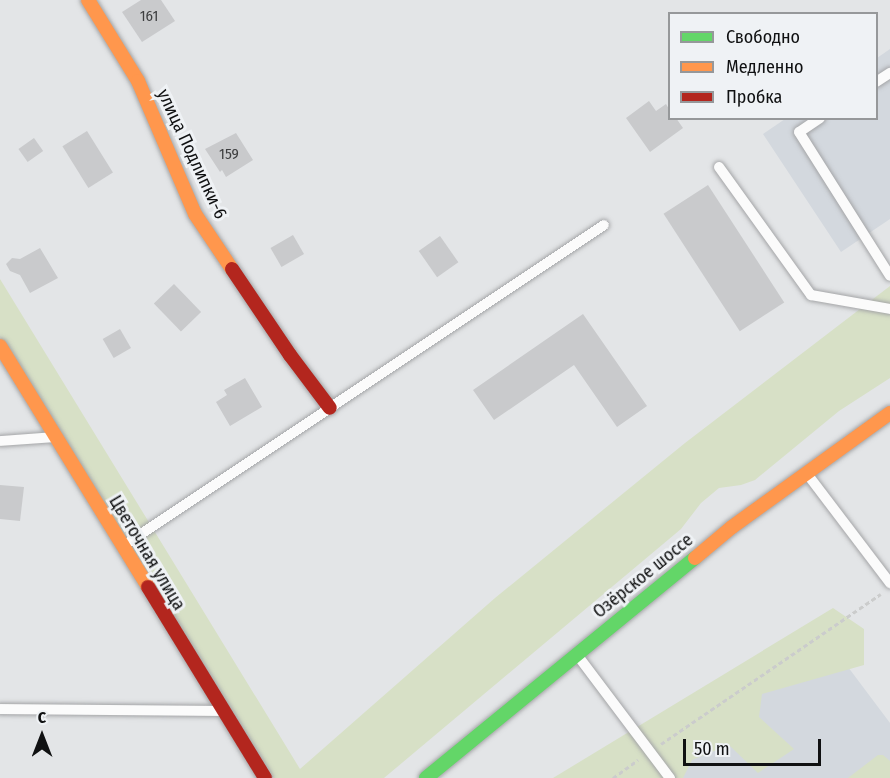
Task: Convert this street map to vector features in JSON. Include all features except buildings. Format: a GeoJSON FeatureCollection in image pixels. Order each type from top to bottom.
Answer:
{"type":"FeatureCollection","features":[{"type":"Feature","properties":{"kind":"street","name":"улица Подлипки-6"},"geometry":{"type":"LineString","coordinates":[[88,0],[138,81],[195,214],[290,354],[330,408]]}},
{"type":"Feature","properties":{"kind":"street","name":"Цветочная улица"},"geometry":{"type":"LineString","coordinates":[[0,346],[265,778]]}},
{"type":"Feature","properties":{"kind":"street","name":"Озёрское шоссе"},"geometry":{"type":"LineString","coordinates":[[426,778],[732,527],[890,413]]}},
{"type":"Feature","properties":{"kind":"lane"},"geometry":{"type":"LineString","coordinates":[[817,120],[799,132],[890,276]]}},
{"type":"Feature","properties":{"kind":"lane"},"geometry":{"type":"LineString","coordinates":[[719,167],[811,295],[890,309]]}},
{"type":"Feature","properties":{"kind":"lane"},"geometry":{"type":"LineString","coordinates":[[122,546],[604,225]]}},
{"type":"Feature","properties":{"kind":"lane"},"geometry":{"type":"LineString","coordinates":[[0,441],[56,437]]}},
{"type":"Feature","properties":{"kind":"lane"},"geometry":{"type":"LineString","coordinates":[[806,472],[890,583]]}},
{"type":"Feature","properties":{"kind":"lane"},"geometry":{"type":"LineString","coordinates":[[576,653],[670,778]]}},
{"type":"Feature","properties":{"kind":"lane"},"geometry":{"type":"LineString","coordinates":[[0,709],[223,711]]}},
{"type":"Feature","properties":{"kind":"path"},"geometry":{"type":"LineString","coordinates":[[613,778],[890,588]]}},
{"type":"Feature","properties":{"kind":"shaded area"},"geometry":{"type":"Polygon","coordinates":[[[890,49],[890,219],[841,252],[763,134],[784,120],[878,120],[878,57],[890,49]]]}},
{"type":"Feature","properties":{"kind":"shaded area"},"geometry":{"type":"Polygon","coordinates":[[[830,643],[890,723],[890,778],[648,778],[830,643]]]}},
{"type":"Feature","properties":{"kind":"green space"},"geometry":{"type":"Polygon","coordinates":[[[0,279],[300,769],[495,598],[685,443],[890,286],[890,378],[839,411],[755,480],[741,485],[719,488],[701,503],[681,529],[384,778],[274,778],[0,337],[0,279]]]}},
{"type":"Feature","properties":{"kind":"green space"},"geometry":{"type":"Polygon","coordinates":[[[833,608],[864,629],[864,665],[762,694],[759,717],[794,749],[758,773],[729,745],[692,760],[683,778],[553,778],[833,608]]]}},
{"type":"Feature","properties":{"kind":"green space"},"geometry":{"type":"Polygon","coordinates":[[[878,755],[883,755],[890,761],[890,778],[848,778],[878,755]]]}},
{"type":"Feature","properties":{"kind":"traffic: fast"},"geometry":{"type":"LineString","coordinates":[[426,778],[695,558]]}},
{"type":"Feature","properties":{"kind":"traffic: slow"},"geometry":{"type":"LineString","coordinates":[[88,0],[138,81],[195,214],[232,269]]}},
{"type":"Feature","properties":{"kind":"traffic: slow"},"geometry":{"type":"LineString","coordinates":[[0,346],[148,587]]}},
{"type":"Feature","properties":{"kind":"traffic: slow"},"geometry":{"type":"LineString","coordinates":[[695,558],[732,527],[890,413]]}},
{"type":"Feature","properties":{"kind":"traffic: jam"},"geometry":{"type":"LineString","coordinates":[[232,269],[290,355],[330,408]]}},
{"type":"Feature","properties":{"kind":"traffic: jam"},"geometry":{"type":"LineString","coordinates":[[148,587],[265,778]]}}]}
